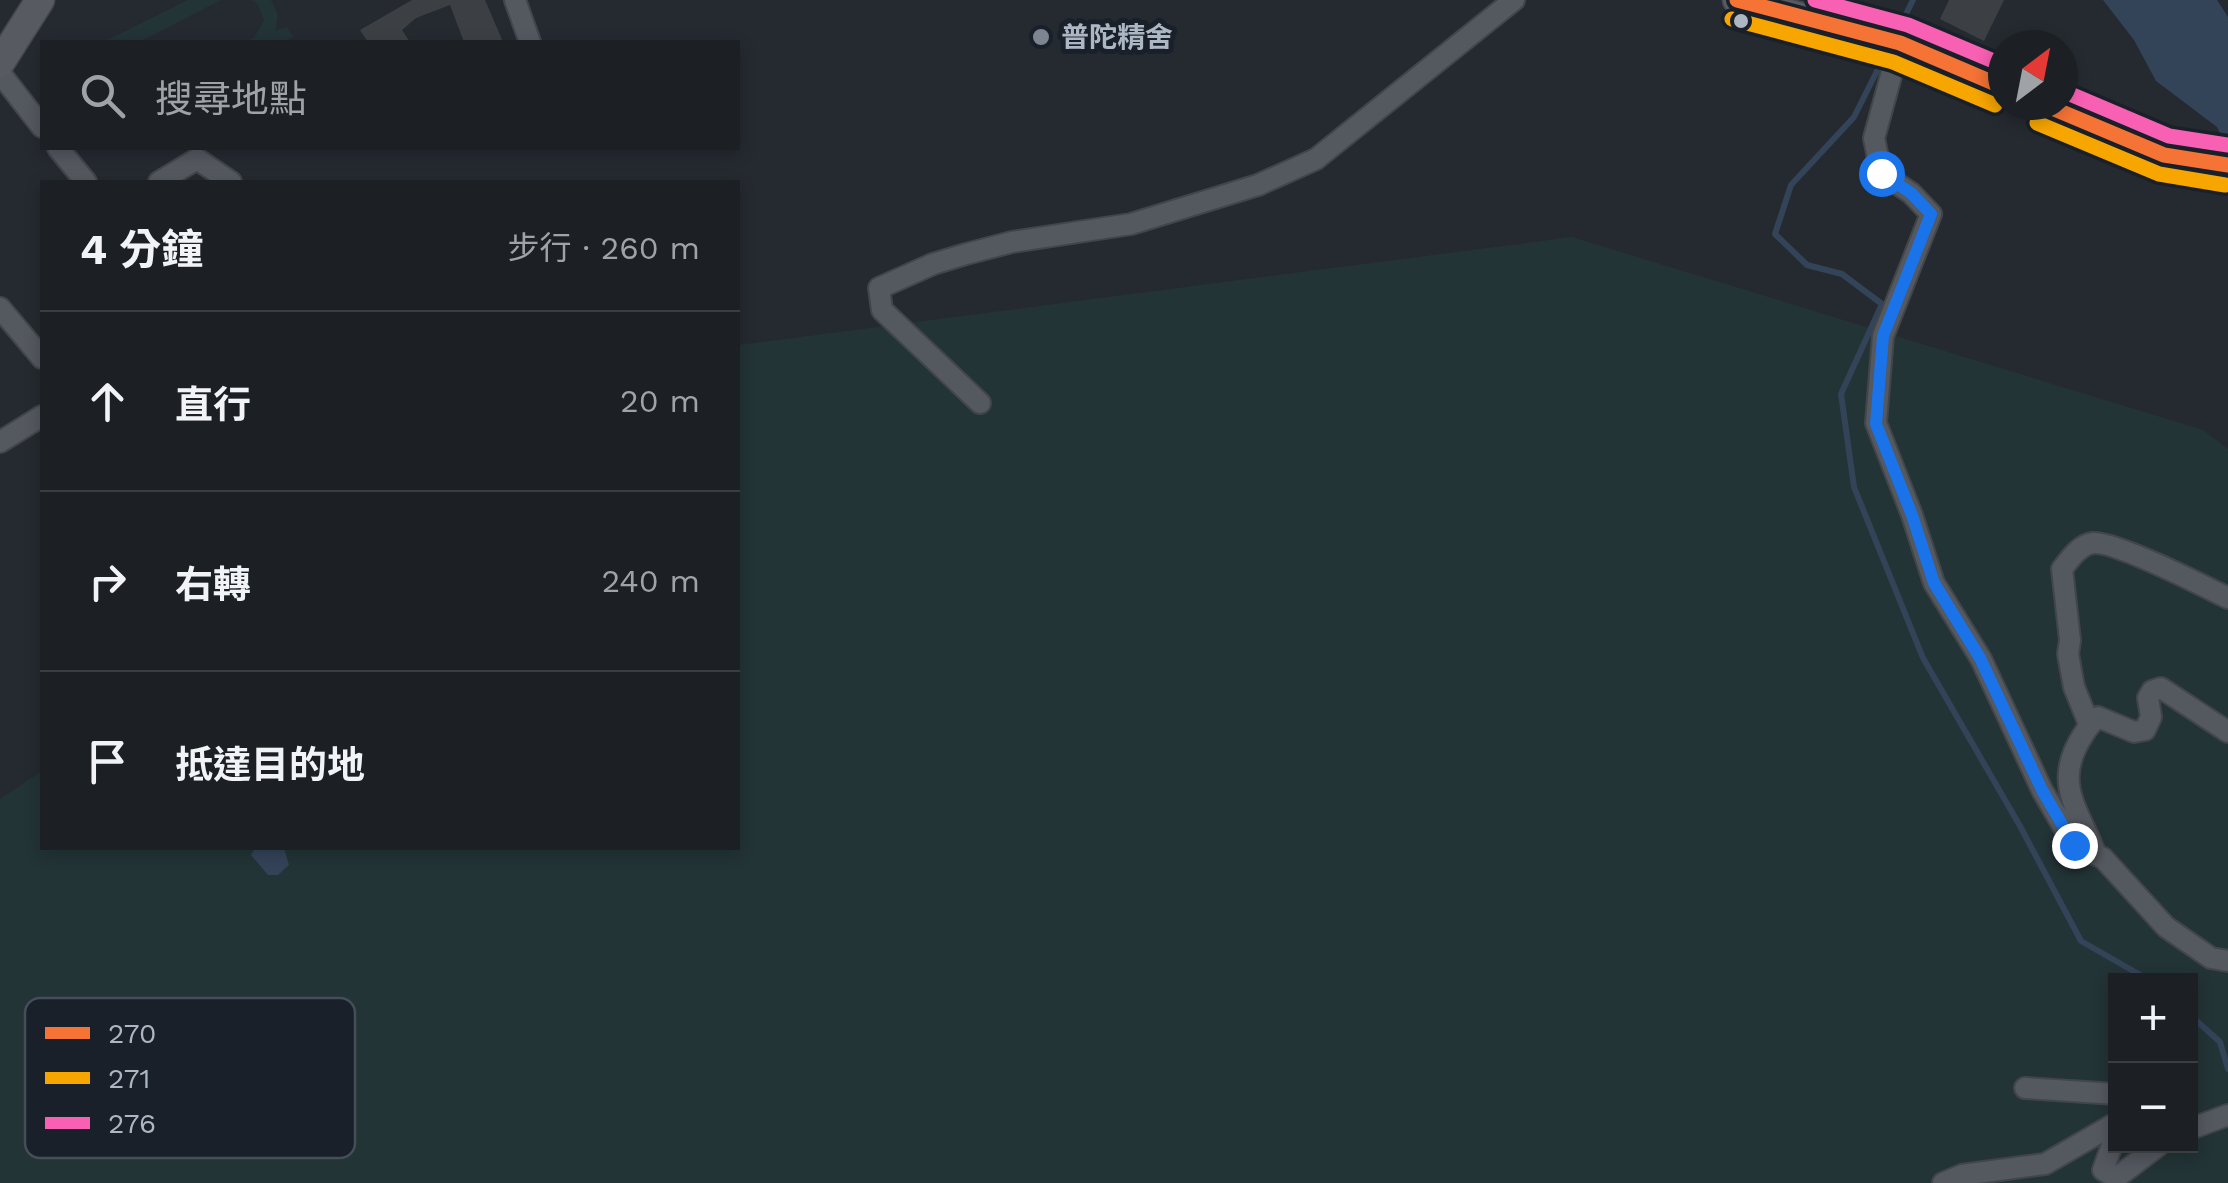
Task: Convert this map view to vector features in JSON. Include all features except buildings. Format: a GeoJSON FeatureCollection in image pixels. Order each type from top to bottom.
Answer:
{"type":"FeatureCollection","features":[{"type":"Feature","properties":{"kind":"main road"},"geometry":{"type":"LineString","coordinates":[[1736,0],[1900,43],[1988,81]]}},
{"type":"Feature","properties":{"kind":"main road"},"geometry":{"type":"LineString","coordinates":[[0,63],[43,2]]}},
{"type":"Feature","properties":{"kind":"main road"},"geometry":{"type":"LineString","coordinates":[[2078,119],[2164,155],[2228,165]]}},
{"type":"Feature","properties":{"kind":"street"},"geometry":{"type":"LineString","coordinates":[[515,0],[529,40]]}},
{"type":"Feature","properties":{"kind":"street"},"geometry":{"type":"LineString","coordinates":[[980,403],[882,310],[879,288],[933,264],[1012,242],[1132,224],[1258,185],[1316,159],[1514,0]]}},
{"type":"Feature","properties":{"kind":"street"},"geometry":{"type":"LineString","coordinates":[[1900,43],[1874,138],[1881,173],[1911,193],[1931,214],[1883,336],[1876,424],[1934,583],[1980,658],[2042,790],[2074,845],[2096,855],[2141,896],[2166,927],[2211,958],[2228,960]]}},
{"type":"Feature","properties":{"kind":"street"},"geometry":{"type":"LineString","coordinates":[[0,73],[40,124]]}},
{"type":"Feature","properties":{"kind":"street"},"geometry":{"type":"LineString","coordinates":[[60,150],[84,180]]}},
{"type":"Feature","properties":{"kind":"street"},"geometry":{"type":"LineString","coordinates":[[162,180],[198,158],[228,180]]}},
{"type":"Feature","properties":{"kind":"street"},"geometry":{"type":"LineString","coordinates":[[0,308],[40,356]]}},
{"type":"Feature","properties":{"kind":"street"},"geometry":{"type":"LineString","coordinates":[[0,442],[40,417]]}},
{"type":"Feature","properties":{"kind":"street"},"geometry":{"type":"LineString","coordinates":[[2090,724],[2074,687],[2068,654],[2062,568],[2074,552],[2092,544],[2107,546],[2228,598]]}},
{"type":"Feature","properties":{"kind":"street"},"geometry":{"type":"LineString","coordinates":[[2096,855],[2069,792],[2067,772],[2076,744],[2090,724],[2098,717],[2134,732],[2145,730],[2151,718],[2148,698],[2152,691],[2161,688],[2228,732]]}},
{"type":"Feature","properties":{"kind":"street"},"geometry":{"type":"LineString","coordinates":[[2025,1088],[2108,1093]]}},
{"type":"Feature","properties":{"kind":"street"},"geometry":{"type":"LineString","coordinates":[[2198,1126],[2228,1115]]}},
{"type":"Feature","properties":{"kind":"street"},"geometry":{"type":"LineString","coordinates":[[1943,1183],[1962,1175],[2045,1164],[2108,1129]]}},
{"type":"Feature","properties":{"kind":"street"},"geometry":{"type":"LineString","coordinates":[[2109,1153],[2103,1170],[2116,1178],[2149,1153]]}},
{"type":"Feature","properties":{"kind":"shaded area"},"geometry":{"type":"Polygon","coordinates":[[[188,0],[221,0],[143,40],[107,40],[188,0]]]}},
{"type":"Feature","properties":{"kind":"shaded area"},"geometry":{"type":"Polygon","coordinates":[[[251,0],[271,0],[278,15],[275,31],[287,27],[293,37],[250,40],[264,20],[257,3],[251,0]]]}},
{"type":"Feature","properties":{"kind":"shaded area"},"geometry":{"type":"Polygon","coordinates":[[[1572,237],[2203,430],[2228,449],[2228,1183],[0,1183],[0,799],[40,772],[40,850],[740,850],[740,345],[1572,237]]]}},
{"type":"Feature","properties":{"kind":"water"},"geometry":{"type":"Polygon","coordinates":[[[2103,0],[2217,0],[2228,17],[2228,149],[2217,127],[2156,81],[2134,40],[2103,0]]]}},
{"type":"Feature","properties":{"kind":"water"},"geometry":{"type":"Polygon","coordinates":[[[254,850],[285,850],[289,865],[278,875],[268,875],[251,855],[254,850]]]}},
{"type":"Feature","properties":{"kind":"waterway"},"geometry":{"type":"LineString","coordinates":[[1895,36],[1913,0]]}},
{"type":"Feature","properties":{"kind":"waterway"},"geometry":{"type":"LineString","coordinates":[[1889,47],[1854,117],[1791,185],[1775,234],[1807,265],[1842,274],[1882,304],[1841,394],[1854,487],[1923,658],[2081,941],[2137,973]]}},
{"type":"Feature","properties":{"kind":"waterway"},"geometry":{"type":"LineString","coordinates":[[2198,1022],[2220,1042],[2228,1069]]}},
{"type":"Feature","properties":{"kind":"transit line","name":"270"},"geometry":{"type":"LineString","coordinates":[[1737,0],[1900,43],[1988,81]]}},
{"type":"Feature","properties":{"kind":"transit line","name":"276"},"geometry":{"type":"LineString","coordinates":[[1815,0],[1908,25],[1988,59]]}},
{"type":"Feature","properties":{"kind":"transit line","name":"271"},"geometry":{"type":"LineString","coordinates":[[1732,19],[1893,62],[1988,102]]}},
{"type":"Feature","properties":{"kind":"transit line","name":"276"},"geometry":{"type":"LineString","coordinates":[[2078,97],[2169,136],[2228,145]]}},
{"type":"Feature","properties":{"kind":"transit line","name":"270"},"geometry":{"type":"LineString","coordinates":[[2078,119],[2164,155],[2228,165]]}},
{"type":"Feature","properties":{"kind":"transit line","name":"271"},"geometry":{"type":"LineString","coordinates":[[2037,123],[2159,174],[2225,185]]}},
{"type":"Feature","properties":{"kind":"place","name":"普陀精舍"},"geometry":{"type":"Point","coordinates":[1041,37]}},
{"type":"Feature","properties":{"kind":"route"},"geometry":{"type":"LineString","coordinates":[[1881,173],[1911,193],[1931,214],[1883,336],[1876,424],[1934,583],[1980,658],[2042,790],[2074,845]]}}]}
